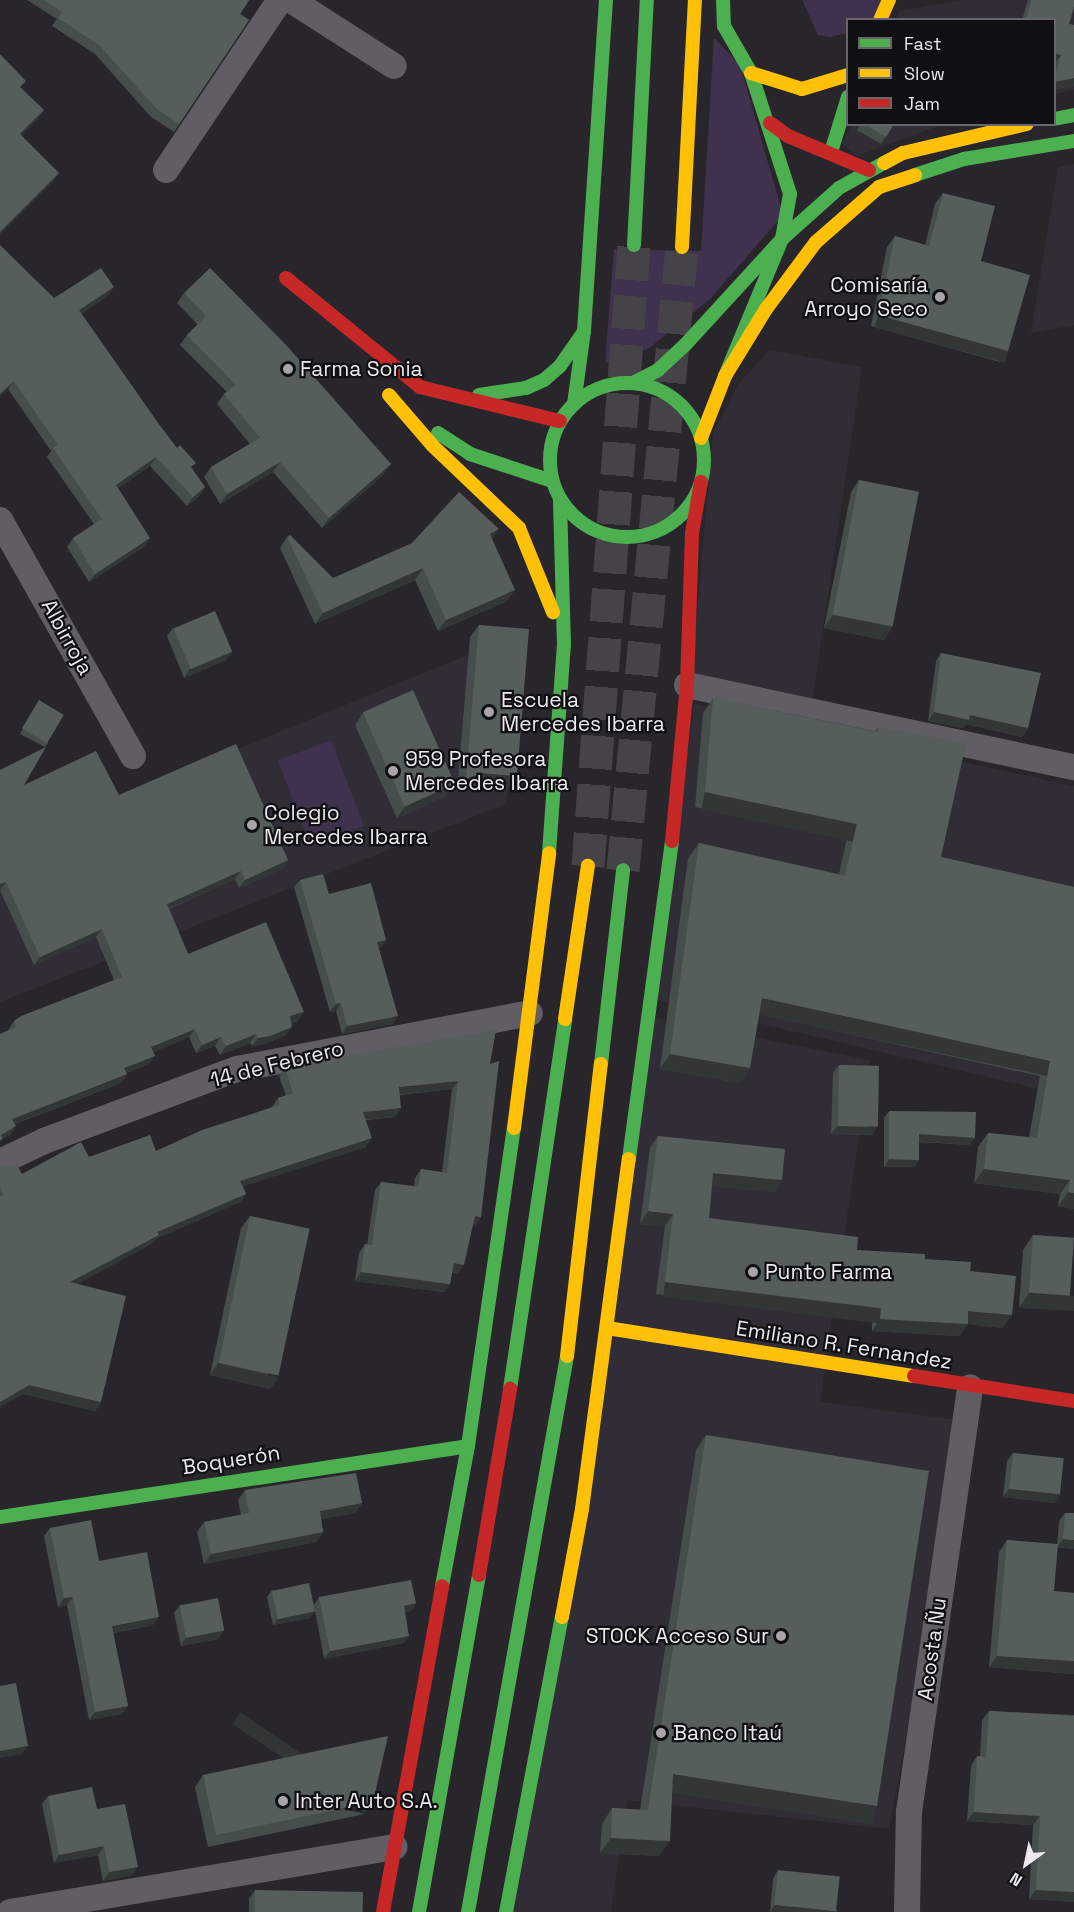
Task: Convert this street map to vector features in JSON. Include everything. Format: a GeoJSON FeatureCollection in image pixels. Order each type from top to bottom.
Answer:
{"type":"FeatureCollection","features":[{"type":"Feature","properties":{"kind":"main road"},"geometry":{"type":"LineString","coordinates":[[574,404],[584,332],[606,0]]}},
{"type":"Feature","properties":{"kind":"main road"},"geometry":{"type":"LineString","coordinates":[[634,245],[647,0]]}},
{"type":"Feature","properties":{"kind":"main road"},"geometry":{"type":"LineString","coordinates":[[682,247],[694,0]]}},
{"type":"Feature","properties":{"kind":"main road"},"geometry":{"type":"LineString","coordinates":[[701,438],[782,239],[790,194],[770,123],[751,74],[724,26],[723,0]]}},
{"type":"Feature","properties":{"kind":"main road"},"geometry":{"type":"LineString","coordinates":[[881,18],[889,0]]}},
{"type":"Feature","properties":{"kind":"main road"},"geometry":{"type":"LineString","coordinates":[[751,74],[802,89],[846,76]]}},
{"type":"Feature","properties":{"kind":"main road"},"geometry":{"type":"LineString","coordinates":[[831,152],[846,103]]}},
{"type":"Feature","properties":{"kind":"main road"},"geometry":{"type":"LineString","coordinates":[[1056,119],[1074,115]]}},
{"type":"Feature","properties":{"kind":"main road"},"geometry":{"type":"LineString","coordinates":[[770,123],[788,136],[831,152],[869,170]]}},
{"type":"Feature","properties":{"kind":"main road"},"geometry":{"type":"LineString","coordinates":[[701,483],[690,506],[672,524],[649,535],[632,537],[598,532],[576,519],[560,499],[552,481],[551,450],[560,421],[574,404],[591,392],[633,383],[658,370],[685,345],[812,209],[869,170],[903,153],[1017,126]]}},
{"type":"Feature","properties":{"kind":"main road"},"geometry":{"type":"LineString","coordinates":[[725,376],[766,309],[816,242],[879,187],[964,159],[1074,141]]}},
{"type":"Feature","properties":{"kind":"main road"},"geometry":{"type":"LineString","coordinates":[[286,278],[420,387],[461,399],[560,421]]}},
{"type":"Feature","properties":{"kind":"main road"},"geometry":{"type":"LineString","coordinates":[[461,399],[526,388],[544,380],[560,366],[584,332]]}},
{"type":"Feature","properties":{"kind":"main road"},"geometry":{"type":"LineString","coordinates":[[506,1912],[582,1509],[675,818],[687,685],[692,533],[705,460],[701,438],[691,417],[675,400],[655,389],[633,383]]}},
{"type":"Feature","properties":{"kind":"main road"},"geometry":{"type":"LineString","coordinates":[[552,481],[470,454],[390,395],[433,446],[519,528],[544,582],[564,645]]}},
{"type":"Feature","properties":{"kind":"main road"},"geometry":{"type":"LineString","coordinates":[[383,1912],[468,1446],[530,1013],[555,802],[564,645],[560,499]]}},
{"type":"Feature","properties":{"kind":"main road"},"geometry":{"type":"LineString","coordinates":[[419,1912],[499,1461],[588,866]]}},
{"type":"Feature","properties":{"kind":"main road"},"geometry":{"type":"LineString","coordinates":[[468,1912],[572,1326],[623,870]]}},
{"type":"Feature","properties":{"kind":"main road","name":"Emiliano R. Fernandez"},"geometry":{"type":"LineString","coordinates":[[608,1328],[970,1387],[1074,1401]]}},
{"type":"Feature","properties":{"kind":"main road","name":"Boquerón"},"geometry":{"type":"LineString","coordinates":[[0,1517],[468,1446]]}},
{"type":"Feature","properties":{"kind":"street"},"geometry":{"type":"LineString","coordinates":[[166,170],[280,0]]}},
{"type":"Feature","properties":{"kind":"street"},"geometry":{"type":"LineString","coordinates":[[291,0],[394,66]]}},
{"type":"Feature","properties":{"kind":"street","name":"Albirroja"},"geometry":{"type":"LineString","coordinates":[[0,520],[133,756]]}},
{"type":"Feature","properties":{"kind":"street"},"geometry":{"type":"LineString","coordinates":[[687,685],[1074,767]]}},
{"type":"Feature","properties":{"kind":"street","name":"14 de Febrero"},"geometry":{"type":"LineString","coordinates":[[0,1162],[44,1141],[237,1069],[530,1013]]}},
{"type":"Feature","properties":{"kind":"street","name":"Acosta Ñu"},"geometry":{"type":"LineString","coordinates":[[907,1912],[909,1812],[970,1387]]}},
{"type":"Feature","properties":{"kind":"street"},"geometry":{"type":"LineString","coordinates":[[10,1912],[395,1847]]}},
{"type":"Feature","properties":{"kind":"shaded area"},"geometry":{"type":"Polygon","coordinates":[[[802,0],[883,0],[873,18],[846,18],[846,33],[830,37],[818,35],[802,0]]]}},
{"type":"Feature","properties":{"kind":"shaded area"},"geometry":{"type":"Polygon","coordinates":[[[963,0],[1074,0],[1074,90],[1056,94],[1056,18],[897,18],[900,11],[963,0]]]}},
{"type":"Feature","properties":{"kind":"shaded area"},"geometry":{"type":"Polygon","coordinates":[[[714,38],[740,65],[783,215],[710,299],[648,349],[605,363],[614,249],[701,251],[714,38]]]}},
{"type":"Feature","properties":{"kind":"shaded area"},"geometry":{"type":"Polygon","coordinates":[[[851,126],[938,126],[857,156],[842,144],[851,126]]]}},
{"type":"Feature","properties":{"kind":"shaded area"},"geometry":{"type":"Polygon","coordinates":[[[1074,164],[1074,325],[1031,333],[1058,167],[1074,164]]]}},
{"type":"Feature","properties":{"kind":"shaded area"},"geometry":{"type":"Polygon","coordinates":[[[769,350],[862,367],[809,723],[690,692],[713,433],[737,386],[769,350]]]}},
{"type":"Feature","properties":{"kind":"shaded area","name":"Colegio Mercedes Ibarra"},"geometry":{"type":"Polygon","coordinates":[[[529,630],[506,804],[0,1002],[0,846],[529,630]]]}},
{"type":"Feature","properties":{"kind":"shaded area"},"geometry":{"type":"Polygon","coordinates":[[[694,704],[1074,786],[1074,1097],[655,999],[694,704]]]}},
{"type":"Feature","properties":{"kind":"shaded area"},"geometry":{"type":"Polygon","coordinates":[[[331,740],[364,826],[311,846],[278,760],[331,740]]]}},
{"type":"Feature","properties":{"kind":"shaded area"},"geometry":{"type":"Polygon","coordinates":[[[652,1017],[870,1060],[820,1402],[965,1421],[889,1829],[627,1800],[611,1912],[512,1912],[652,1017]]]}},
{"type":"Feature","properties":{"kind":"building"},"geometry":{"type":"Polygon","coordinates":[[[44,0],[249,0],[240,14],[249,20],[179,124],[157,109],[100,46],[58,18],[62,12],[44,0]]]}},
{"type":"Feature","properties":{"kind":"building"},"geometry":{"type":"Polygon","coordinates":[[[1031,0],[1074,0],[1069,24],[1074,25],[1074,78],[1056,82],[1061,55],[1056,54],[1056,18],[1026,18],[1031,0]]]}},
{"type":"Feature","properties":{"kind":"building"},"geometry":{"type":"Polygon","coordinates":[[[0,54],[26,81],[20,87],[44,110],[20,134],[59,173],[0,232],[0,54]]]}},
{"type":"Feature","properties":{"kind":"building"},"geometry":{"type":"Polygon","coordinates":[[[867,126],[893,126],[886,137],[867,126]]]}},
{"type":"Feature","properties":{"kind":"building"},"geometry":{"type":"Polygon","coordinates":[[[943,193],[995,206],[981,261],[1030,275],[1008,351],[878,315],[895,236],[929,246],[943,193]]]}},
{"type":"Feature","properties":{"kind":"building"},"geometry":{"type":"Polygon","coordinates":[[[0,245],[54,298],[101,268],[114,287],[79,310],[177,448],[180,445],[196,463],[191,467],[205,487],[193,497],[156,457],[116,485],[150,538],[95,574],[73,538],[102,519],[53,448],[58,445],[14,381],[0,394],[0,245]]]}},
{"type":"Feature","properties":{"kind":"building"},"geometry":{"type":"Polygon","coordinates":[[[210,268],[287,346],[391,464],[329,518],[280,462],[227,494],[211,467],[260,438],[224,394],[236,385],[187,335],[206,316],[184,293],[210,268]]]}},
{"type":"Feature","properties":{"kind":"building"},"geometry":{"type":"Polygon","coordinates":[[[859,480],[919,492],[893,626],[833,614],[859,480]]]}},
{"type":"Feature","properties":{"kind":"building"},"geometry":{"type":"Polygon","coordinates":[[[459,492],[499,529],[490,534],[515,590],[446,620],[423,568],[323,613],[287,537],[290,535],[333,578],[412,543],[459,492]]]}},
{"type":"Feature","properties":{"kind":"building"},"geometry":{"type":"Polygon","coordinates":[[[215,611],[232,652],[191,669],[174,629],[215,611]]]}},
{"type":"Feature","properties":{"kind":"building","name":"Escuela Mercedes Ibarra"},"geometry":{"type":"Polygon","coordinates":[[[479,625],[529,629],[517,776],[481,773],[466,779],[479,625]]]}},
{"type":"Feature","properties":{"kind":"building"},"geometry":{"type":"Polygon","coordinates":[[[941,653],[1041,673],[1028,728],[970,715],[969,720],[934,712],[941,653]]]}},
{"type":"Feature","properties":{"kind":"building"},"geometry":{"type":"Polygon","coordinates":[[[413,690],[455,784],[405,806],[363,712],[413,690]]]}},
{"type":"Feature","properties":{"kind":"building"},"geometry":{"type":"Polygon","coordinates":[[[713,698],[877,732],[878,727],[966,743],[941,857],[1074,887],[1074,1193],[1068,1192],[1070,1180],[984,1169],[988,1133],[1037,1138],[1050,1061],[762,998],[750,1068],[670,1054],[699,843],[845,876],[857,824],[705,792],[713,698]]]}},
{"type":"Feature","properties":{"kind":"building"},"geometry":{"type":"Polygon","coordinates":[[[39,700],[64,715],[47,743],[22,728],[39,700]]]}},
{"type":"Feature","properties":{"kind":"building"},"geometry":{"type":"Polygon","coordinates":[[[236,744],[288,860],[245,880],[241,871],[167,904],[188,954],[266,922],[304,1012],[290,1016],[292,1027],[270,1036],[258,1038],[256,1034],[226,1046],[221,1037],[202,1045],[195,1029],[151,1047],[155,1056],[124,1068],[127,1074],[12,1119],[16,1126],[1,1135],[3,1138],[0,1141],[0,1034],[16,1027],[14,1021],[21,1016],[122,977],[102,929],[40,957],[6,882],[0,884],[0,770],[46,747],[24,785],[96,751],[119,795],[236,744]]]}},
{"type":"Feature","properties":{"kind":"building"},"geometry":{"type":"Polygon","coordinates":[[[323,874],[329,894],[371,883],[386,940],[377,942],[398,1016],[347,1026],[341,1003],[336,1004],[300,880],[323,874]]]}},
{"type":"Feature","properties":{"kind":"building"},"geometry":{"type":"Polygon","coordinates":[[[496,1030],[490,1064],[499,1061],[481,1217],[475,1216],[464,1265],[454,1263],[450,1284],[361,1272],[365,1244],[372,1245],[381,1182],[418,1187],[421,1169],[447,1173],[458,1081],[399,1087],[401,1108],[363,1112],[372,1138],[240,1181],[246,1194],[157,1232],[159,1235],[70,1282],[126,1296],[101,1402],[29,1385],[0,1402],[0,1197],[4,1195],[0,1187],[0,1166],[17,1165],[22,1174],[81,1142],[89,1157],[150,1135],[156,1151],[202,1130],[280,1105],[278,1098],[293,1093],[285,1068],[324,1060],[326,1065],[351,1055],[496,1030]]]}},
{"type":"Feature","properties":{"kind":"building"},"geometry":{"type":"Polygon","coordinates":[[[839,1065],[879,1066],[878,1127],[838,1126],[839,1065]]]}},
{"type":"Feature","properties":{"kind":"building"},"geometry":{"type":"Polygon","coordinates":[[[889,1111],[976,1112],[975,1138],[919,1134],[919,1160],[889,1159],[889,1111]]]}},
{"type":"Feature","properties":{"kind":"building"},"geometry":{"type":"Polygon","coordinates":[[[658,1136],[785,1149],[782,1180],[713,1173],[709,1218],[858,1237],[857,1250],[925,1254],[925,1259],[971,1262],[970,1271],[1016,1276],[1012,1315],[968,1311],[968,1324],[880,1319],[881,1308],[665,1282],[673,1214],[648,1211],[658,1136]]]}},
{"type":"Feature","properties":{"kind":"building"},"geometry":{"type":"Polygon","coordinates":[[[250,1216],[310,1229],[278,1375],[219,1363],[250,1216]]]}},
{"type":"Feature","properties":{"kind":"building"},"geometry":{"type":"Polygon","coordinates":[[[1033,1235],[1074,1238],[1070,1296],[1029,1293],[1033,1235]]]}},
{"type":"Feature","properties":{"kind":"building","name":"STOCK Acceso Sur"},"geometry":{"type":"Polygon","coordinates":[[[706,1435],[929,1471],[877,1806],[673,1774],[670,1841],[611,1838],[612,1808],[648,1810],[706,1435]]]}},
{"type":"Feature","properties":{"kind":"building"},"geometry":{"type":"Polygon","coordinates":[[[1013,1453],[1064,1458],[1060,1494],[1009,1489],[1013,1453]]]}},
{"type":"Feature","properties":{"kind":"building"},"geometry":{"type":"Polygon","coordinates":[[[356,1473],[362,1503],[320,1511],[323,1532],[211,1554],[204,1522],[249,1513],[245,1490],[356,1473]]]}},
{"type":"Feature","properties":{"kind":"building"},"geometry":{"type":"Polygon","coordinates":[[[1065,1513],[1074,1513],[1074,1540],[1063,1539],[1065,1513]]]}},
{"type":"Feature","properties":{"kind":"building"},"geometry":{"type":"Polygon","coordinates":[[[91,1520],[99,1561],[147,1552],[159,1617],[112,1626],[128,1706],[95,1712],[73,1597],[64,1598],[50,1528],[91,1520]]]}},
{"type":"Feature","properties":{"kind":"building"},"geometry":{"type":"Polygon","coordinates":[[[1007,1540],[1058,1544],[1054,1591],[1074,1593],[1074,1661],[997,1656],[1007,1540]]]}},
{"type":"Feature","properties":{"kind":"building"},"geometry":{"type":"Polygon","coordinates":[[[411,1580],[416,1603],[404,1606],[409,1636],[330,1651],[319,1597],[411,1580]]]}},
{"type":"Feature","properties":{"kind":"building"},"geometry":{"type":"Polygon","coordinates":[[[309,1583],[315,1611],[278,1619],[272,1591],[309,1583]]]}},
{"type":"Feature","properties":{"kind":"building"},"geometry":{"type":"Polygon","coordinates":[[[218,1598],[224,1630],[186,1638],[180,1605],[218,1598]]]}},
{"type":"Feature","properties":{"kind":"building"},"geometry":{"type":"Polygon","coordinates":[[[16,1683],[28,1746],[0,1751],[0,1686],[16,1683]]]}},
{"type":"Feature","properties":{"kind":"building"},"geometry":{"type":"Polygon","coordinates":[[[989,1711],[1074,1716],[1074,1892],[1036,1890],[1040,1816],[974,1812],[977,1756],[986,1757],[989,1711]]]}},
{"type":"Feature","properties":{"kind":"building","name":"Inter Auto S.A."},"geometry":{"type":"Polygon","coordinates":[[[388,1736],[373,1802],[216,1835],[203,1775],[388,1736]]]}},
{"type":"Feature","properties":{"kind":"building"},"geometry":{"type":"Polygon","coordinates":[[[92,1787],[97,1809],[125,1804],[138,1867],[109,1872],[104,1846],[59,1855],[48,1796],[92,1787]]]}},
{"type":"Feature","properties":{"kind":"building"},"geometry":{"type":"Polygon","coordinates":[[[778,1870],[840,1876],[836,1911],[774,1905],[778,1870]]]}},
{"type":"Feature","properties":{"kind":"building"},"geometry":{"type":"Polygon","coordinates":[[[255,1890],[363,1892],[363,1912],[255,1912],[255,1890]]]}},
{"type":"Feature","properties":{"kind":"tunnel"},"geometry":{"type":"LineString","coordinates":[[588,866],[634,245]]}},
{"type":"Feature","properties":{"kind":"tunnel"},"geometry":{"type":"LineString","coordinates":[[623,870],[682,247]]}},
{"type":"Feature","properties":{"kind":"traffic: fast"},"geometry":{"type":"LineString","coordinates":[[574,404],[584,331],[606,0]]}},
{"type":"Feature","properties":{"kind":"traffic: fast"},"geometry":{"type":"LineString","coordinates":[[634,245],[647,0]]}},
{"type":"Feature","properties":{"kind":"traffic: fast"},"geometry":{"type":"LineString","coordinates":[[723,0],[724,26],[751,73],[790,194],[782,239],[725,376]]}},
{"type":"Feature","properties":{"kind":"traffic: fast"},"geometry":{"type":"LineString","coordinates":[[831,152],[846,103]]}},
{"type":"Feature","properties":{"kind":"traffic: fast"},"geometry":{"type":"LineString","coordinates":[[1056,119],[1074,115]]}},
{"type":"Feature","properties":{"kind":"traffic: fast"},"geometry":{"type":"LineString","coordinates":[[915,175],[964,159],[1074,141]]}},
{"type":"Feature","properties":{"kind":"traffic: fast"},"geometry":{"type":"LineString","coordinates":[[633,383],[658,370],[685,345],[782,239],[839,188],[884,163]]}},
{"type":"Feature","properties":{"kind":"traffic: fast"},"geometry":{"type":"LineString","coordinates":[[479,395],[526,388],[544,380],[560,366],[583,333]]}},
{"type":"Feature","properties":{"kind":"traffic: fast"},"geometry":{"type":"LineString","coordinates":[[627,383],[656,389],[670,396],[681,406],[691,417],[698,431],[704,460],[698,489],[691,503],[681,514],[670,524],[656,531],[627,537],[598,531],[584,524],[573,514],[563,503],[556,489],[550,460],[556,431],[563,417],[573,406],[584,396],[598,389],[627,383]]}},
{"type":"Feature","properties":{"kind":"traffic: fast"},"geometry":{"type":"LineString","coordinates":[[438,433],[470,454],[552,481]]}},
{"type":"Feature","properties":{"kind":"traffic: fast"},"geometry":{"type":"LineString","coordinates":[[549,853],[564,645],[560,499]]}},
{"type":"Feature","properties":{"kind":"traffic: fast"},"geometry":{"type":"LineString","coordinates":[[629,1159],[672,841]]}},
{"type":"Feature","properties":{"kind":"traffic: fast"},"geometry":{"type":"LineString","coordinates":[[601,1064],[623,870]]}},
{"type":"Feature","properties":{"kind":"traffic: fast"},"geometry":{"type":"LineString","coordinates":[[510,1389],[565,1019]]}},
{"type":"Feature","properties":{"kind":"traffic: fast"},"geometry":{"type":"LineString","coordinates":[[442,1586],[468,1446],[514,1128]]}},
{"type":"Feature","properties":{"kind":"traffic: fast"},"geometry":{"type":"LineString","coordinates":[[468,1912],[567,1356]]}},
{"type":"Feature","properties":{"kind":"traffic: fast"},"geometry":{"type":"LineString","coordinates":[[0,1517],[468,1446]]}},
{"type":"Feature","properties":{"kind":"traffic: fast"},"geometry":{"type":"LineString","coordinates":[[419,1912],[479,1575]]}},
{"type":"Feature","properties":{"kind":"traffic: fast"},"geometry":{"type":"LineString","coordinates":[[506,1912],[562,1617]]}},
{"type":"Feature","properties":{"kind":"traffic: slow"},"geometry":{"type":"LineString","coordinates":[[682,247],[695,0]]}},
{"type":"Feature","properties":{"kind":"traffic: slow"},"geometry":{"type":"LineString","coordinates":[[881,18],[889,0]]}},
{"type":"Feature","properties":{"kind":"traffic: slow"},"geometry":{"type":"LineString","coordinates":[[751,73],[802,89],[846,76]]}},
{"type":"Feature","properties":{"kind":"traffic: slow"},"geometry":{"type":"LineString","coordinates":[[884,163],[903,153],[1018,126]]}},
{"type":"Feature","properties":{"kind":"traffic: slow"},"geometry":{"type":"LineString","coordinates":[[701,438],[725,376],[766,309],[816,242],[879,187],[915,175]]}},
{"type":"Feature","properties":{"kind":"traffic: slow"},"geometry":{"type":"LineString","coordinates":[[389,395],[433,446],[519,528],[553,612]]}},
{"type":"Feature","properties":{"kind":"traffic: slow"},"geometry":{"type":"LineString","coordinates":[[514,1128],[549,853]]}},
{"type":"Feature","properties":{"kind":"traffic: slow"},"geometry":{"type":"LineString","coordinates":[[565,1019],[588,866]]}},
{"type":"Feature","properties":{"kind":"traffic: slow"},"geometry":{"type":"LineString","coordinates":[[567,1356],[601,1064]]}},
{"type":"Feature","properties":{"kind":"traffic: slow"},"geometry":{"type":"LineString","coordinates":[[562,1617],[582,1509],[629,1159]]}},
{"type":"Feature","properties":{"kind":"traffic: slow"},"geometry":{"type":"LineString","coordinates":[[607,1328],[914,1376]]}},
{"type":"Feature","properties":{"kind":"traffic: jam"},"geometry":{"type":"LineString","coordinates":[[770,123],[788,136],[869,170]]}},
{"type":"Feature","properties":{"kind":"traffic: jam"},"geometry":{"type":"LineString","coordinates":[[286,278],[420,387],[560,421]]}},
{"type":"Feature","properties":{"kind":"traffic: jam"},"geometry":{"type":"LineString","coordinates":[[672,841],[687,685],[692,533],[701,482]]}},
{"type":"Feature","properties":{"kind":"traffic: jam"},"geometry":{"type":"LineString","coordinates":[[914,1376],[1074,1401]]}},
{"type":"Feature","properties":{"kind":"traffic: jam"},"geometry":{"type":"LineString","coordinates":[[479,1575],[510,1389]]}},
{"type":"Feature","properties":{"kind":"traffic: jam"},"geometry":{"type":"LineString","coordinates":[[383,1912],[442,1586]]}},
{"type":"Feature","properties":{"kind":"place","name":"Comisaría Arroyo Seco"},"geometry":{"type":"Point","coordinates":[940,297]}},
{"type":"Feature","properties":{"kind":"place","name":"Farma Sonia"},"geometry":{"type":"Point","coordinates":[288,369]}},
{"type":"Feature","properties":{"kind":"place","name":"Escuela Mercedes Ibarra"},"geometry":{"type":"Point","coordinates":[489,712]}},
{"type":"Feature","properties":{"kind":"place","name":"959 Profesora Mercedes Ibarra"},"geometry":{"type":"Point","coordinates":[393,771]}},
{"type":"Feature","properties":{"kind":"place","name":"Colegio Mercedes Ibarra"},"geometry":{"type":"Point","coordinates":[252,825]}},
{"type":"Feature","properties":{"kind":"place","name":"Punto Farma"},"geometry":{"type":"Point","coordinates":[753,1272]}},
{"type":"Feature","properties":{"kind":"place","name":"STOCK Acceso Sur"},"geometry":{"type":"Point","coordinates":[781,1636]}},
{"type":"Feature","properties":{"kind":"place","name":"Banco Itaú"},"geometry":{"type":"Point","coordinates":[661,1733]}},
{"type":"Feature","properties":{"kind":"place","name":"Inter Auto S.A."},"geometry":{"type":"Point","coordinates":[283,1801]}}]}
